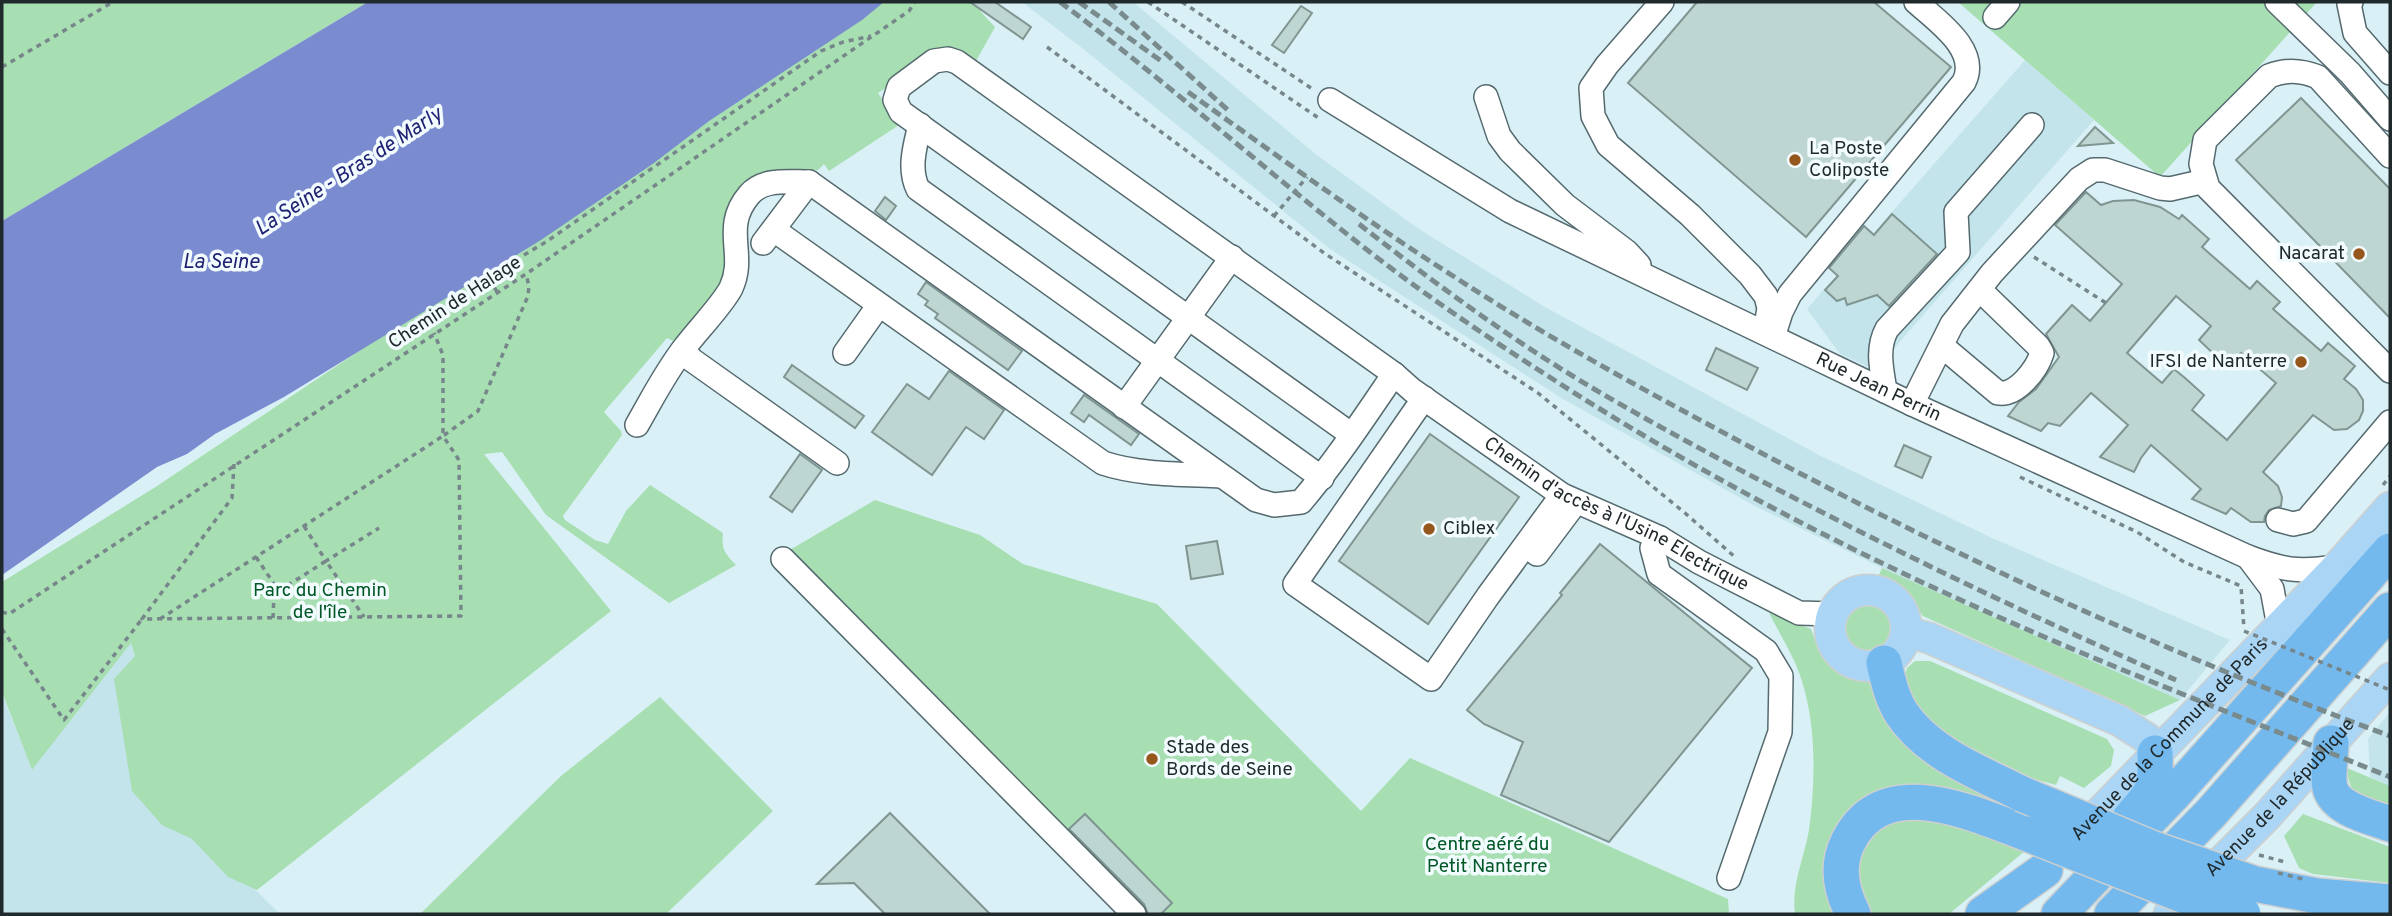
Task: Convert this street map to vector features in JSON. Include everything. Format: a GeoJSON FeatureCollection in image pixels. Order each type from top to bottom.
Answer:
{"type":"FeatureCollection","features":[{"type":"Feature","properties":{"kind":"highway"},"geometry":{"type":"LineString","coordinates":[[2059,914],[2172,796],[2390,551]]}},
{"type":"Feature","properties":{"kind":"highway"},"geometry":{"type":"LineString","coordinates":[[2112,914],[2211,813],[2390,610]]}},
{"type":"Feature","properties":{"kind":"highway"},"geometry":{"type":"LineString","coordinates":[[1884,663],[1901,713],[1915,729],[1955,760],[2022,794],[2151,848],[2249,899]]}},
{"type":"Feature","properties":{"kind":"highway"},"geometry":{"type":"LineString","coordinates":[[2331,743],[2330,788],[2336,798],[2346,807],[2390,824]]}},
{"type":"Feature","properties":{"kind":"highway"},"geometry":{"type":"LineString","coordinates":[[2038,914],[2146,800],[2155,785],[2155,753]]}},
{"type":"Feature","properties":{"kind":"highway"},"geometry":{"type":"LineString","coordinates":[[1853,914],[1842,886],[1840,871],[1847,844],[1864,821],[1877,811],[1910,802],[1935,803],[1962,810],[2190,898],[2317,896],[2390,902]]}},
{"type":"Feature","properties":{"kind":"highway"},"geometry":{"type":"LineString","coordinates":[[1983,914],[2045,870]]}},
{"type":"Feature","properties":{"kind":"main road","name":"Avenue de la Commune de Paris"},"geometry":{"type":"LineString","coordinates":[[2005,914],[2390,507]]}},
{"type":"Feature","properties":{"kind":"main road"},"geometry":{"type":"LineString","coordinates":[[1864,590],[1877,591],[1890,597],[1899,606],[1905,618],[1906,632],[1899,650],[1884,663],[1858,665],[1846,660],[1837,651],[1830,626],[1840,602],[1851,594],[1864,590]]}},
{"type":"Feature","properties":{"kind":"main road"},"geometry":{"type":"LineString","coordinates":[[1906,632],[1929,638],[2120,721],[2148,739],[2155,753]]}},
{"type":"Feature","properties":{"kind":"main road","name":"Avenue de la République"},"geometry":{"type":"LineString","coordinates":[[2169,914],[2267,816],[2390,678]]}},
{"type":"Feature","properties":{"kind":"street"},"geometry":{"type":"LineString","coordinates":[[1662,2],[1607,65],[1591,88],[1593,116],[1608,145],[1690,215],[1750,275],[1766,296],[1769,307],[1769,335]]}},
{"type":"Feature","properties":{"kind":"street"},"geometry":{"type":"LineString","coordinates":[[1769,335],[1790,294],[1968,74],[1969,66],[1965,54],[1950,32],[1916,2]]}},
{"type":"Feature","properties":{"kind":"street"},"geometry":{"type":"LineString","coordinates":[[2351,2],[2349,4],[2355,33],[2390,73]]}},
{"type":"Feature","properties":{"kind":"street"},"geometry":{"type":"LineString","coordinates":[[2286,8],[2390,118]]}},
{"type":"Feature","properties":{"kind":"street","name":"Chemin d'accès à l'Usine Electrique"},"geometry":{"type":"LineString","coordinates":[[920,125],[901,112],[895,100],[899,87],[934,61],[948,58],[957,62],[1232,257],[1418,394],[1569,498],[1660,538],[1699,562],[1799,612],[1833,614]]}},
{"type":"Feature","properties":{"kind":"street"},"geometry":{"type":"LineString","coordinates":[[2390,156],[2318,77],[2306,72],[2279,72],[2269,76],[2205,140],[2200,164],[2208,188],[2390,371]]}},
{"type":"Feature","properties":{"kind":"street"},"geometry":{"type":"LineString","coordinates":[[1486,97],[1499,135],[1510,151],[1565,205],[1627,252],[1654,280]]}},
{"type":"Feature","properties":{"kind":"street","name":"Rue Jean Perrin"},"geometry":{"type":"LineString","coordinates":[[1327,111],[1510,211],[1912,404],[2248,557],[2278,568],[2304,571],[2337,566]]}},
{"type":"Feature","properties":{"kind":"street"},"geometry":{"type":"LineString","coordinates":[[1322,478],[918,189],[912,168],[920,125],[1353,435]]}},
{"type":"Feature","properties":{"kind":"street"},"geometry":{"type":"LineString","coordinates":[[1885,391],[1881,339],[1887,329],[1958,252],[1956,212],[2032,125]]}},
{"type":"Feature","properties":{"kind":"street"},"geometry":{"type":"LineString","coordinates":[[1912,404],[1952,324],[2017,246],[2080,179],[2093,170],[2105,170],[2169,189],[2205,181]]}},
{"type":"Feature","properties":{"kind":"street"},"geometry":{"type":"LineString","coordinates":[[809,182],[769,237],[879,305],[1102,463],[1138,471],[1221,477]]}},
{"type":"Feature","properties":{"kind":"street"},"geometry":{"type":"LineString","coordinates":[[637,425],[683,350],[731,288],[736,271],[734,227],[738,211],[750,193],[767,183],[809,182],[1256,500],[1274,505],[1301,502],[1322,478],[1394,374]]}},
{"type":"Feature","properties":{"kind":"street"},"geometry":{"type":"LineString","coordinates":[[1124,408],[1232,257]]}},
{"type":"Feature","properties":{"kind":"street"},"geometry":{"type":"LineString","coordinates":[[1941,346],[1998,393],[2006,394],[2016,389],[2039,364],[2042,352],[2038,346],[1980,290]]}},
{"type":"Feature","properties":{"kind":"street"},"geometry":{"type":"LineString","coordinates":[[845,353],[879,305]]}},
{"type":"Feature","properties":{"kind":"street"},"geometry":{"type":"LineString","coordinates":[[683,350],[692,360],[837,463]]}},
{"type":"Feature","properties":{"kind":"street"},"geometry":{"type":"LineString","coordinates":[[1418,394],[1295,584],[1430,679],[1488,596],[1516,582],[1569,498]]}},
{"type":"Feature","properties":{"kind":"street"},"geometry":{"type":"LineString","coordinates":[[2278,520],[2293,524],[2306,521],[2390,422]]}},
{"type":"Feature","properties":{"kind":"street"},"geometry":{"type":"LineString","coordinates":[[1660,538],[1652,548],[1659,574],[1766,651],[1781,676],[1780,732],[1730,878]]}},
{"type":"Feature","properties":{"kind":"street","name":"Rue Jean Perrin"},"geometry":{"type":"LineString","coordinates":[[2248,557],[2272,589],[2279,627]]}},
{"type":"Feature","properties":{"kind":"street"},"geometry":{"type":"LineString","coordinates":[[783,559],[1134,914]]}},
{"type":"Feature","properties":{"kind":"path"},"geometry":{"type":"LineString","coordinates":[[2,68],[113,2]]}},
{"type":"Feature","properties":{"kind":"path","name":"Chemin de Halage"},"geometry":{"type":"LineString","coordinates":[[2,612],[9,614],[526,274],[909,11],[915,2]]}},
{"type":"Feature","properties":{"kind":"path"},"geometry":{"type":"LineString","coordinates":[[1148,2],[1255,77],[1327,111]]}},
{"type":"Feature","properties":{"kind":"path"},"geometry":{"type":"LineString","coordinates":[[1182,2],[1327,111]]}},
{"type":"Feature","properties":{"kind":"path"},"geometry":{"type":"LineString","coordinates":[[497,293],[488,276],[546,242],[821,51],[843,42],[873,36]]}},
{"type":"Feature","properties":{"kind":"path"},"geometry":{"type":"LineString","coordinates":[[1047,47],[1324,253],[1538,393],[1685,513],[1738,561]]}},
{"type":"Feature","properties":{"kind":"path"},"geometry":{"type":"LineString","coordinates":[[1274,216],[1307,177]]}},
{"type":"Feature","properties":{"kind":"path"},"geometry":{"type":"LineString","coordinates":[[2017,246],[2106,303]]}},
{"type":"Feature","properties":{"kind":"path"},"geometry":{"type":"LineString","coordinates":[[159,619],[478,411],[528,296],[526,274]]}},
{"type":"Feature","properties":{"kind":"path"},"geometry":{"type":"LineString","coordinates":[[142,619],[461,616],[459,460],[443,436],[443,355],[434,333]]}},
{"type":"Feature","properties":{"kind":"path"},"geometry":{"type":"LineString","coordinates":[[2,629],[64,720],[232,498],[234,464]]}},
{"type":"Feature","properties":{"kind":"path"},"geometry":{"type":"LineString","coordinates":[[2017,476],[2137,532],[2184,562],[2241,586],[2244,631],[2390,690]]}},
{"type":"Feature","properties":{"kind":"path"},"geometry":{"type":"LineString","coordinates":[[304,526],[364,617]]}},
{"type":"Feature","properties":{"kind":"path"},"geometry":{"type":"LineString","coordinates":[[273,618],[274,594],[379,528]]}},
{"type":"Feature","properties":{"kind":"path"},"geometry":{"type":"LineString","coordinates":[[256,557],[278,591]]}},
{"type":"Feature","properties":{"kind":"shaded area"},"geometry":{"type":"Polygon","coordinates":[[[1022,2],[1133,2],[1318,156],[1419,229],[1545,307],[1819,455],[1992,538],[2230,640],[2180,700],[1882,568],[1753,505],[1563,399],[1330,249],[1022,2]]]}},
{"type":"Feature","properties":{"kind":"shaded area"},"geometry":{"type":"Polygon","coordinates":[[[2025,60],[2094,120],[1890,353],[1871,368],[1840,354],[1807,309],[2025,60]]]}},
{"type":"Feature","properties":{"kind":"shaded area"},"geometry":{"type":"Polygon","coordinates":[[[131,643],[185,821],[280,914],[2,914],[2,694],[32,770],[131,643]]]}},
{"type":"Feature","properties":{"kind":"shaded area"},"geometry":{"type":"Polygon","coordinates":[[[2390,712],[2390,786],[2370,777],[2368,739],[2390,712]]]}},
{"type":"Feature","properties":{"kind":"green space"},"geometry":{"type":"Polygon","coordinates":[[[2,2],[368,2],[2,221],[2,2]]]}},
{"type":"Feature","properties":{"kind":"green space","name":"Parc du Chemin de l'île"},"geometry":{"type":"Polygon","coordinates":[[[863,2],[981,2],[981,12],[995,27],[976,61],[1395,361],[945,50],[878,93],[899,125],[829,171],[824,164],[818,170],[751,184],[726,276],[681,345],[667,338],[604,412],[622,435],[563,516],[565,520],[595,540],[608,544],[626,511],[650,485],[723,533],[725,551],[736,565],[669,603],[546,515],[502,452],[484,454],[611,611],[257,890],[228,877],[192,839],[162,825],[132,791],[114,679],[135,656],[131,643],[32,770],[2,692],[2,582],[154,488],[821,42],[863,2]]]}},
{"type":"Feature","properties":{"kind":"green space"},"geometry":{"type":"Polygon","coordinates":[[[1958,2],[2317,2],[2160,177],[1958,2]]]}},
{"type":"Feature","properties":{"kind":"green space","name":"Stade des Bords de Seine"},"geometry":{"type":"Polygon","coordinates":[[[875,500],[980,535],[1023,564],[1157,604],[1361,811],[1410,758],[1728,899],[1729,914],[1147,914],[788,551],[875,500]]]}},
{"type":"Feature","properties":{"kind":"green space"},"geometry":{"type":"Polygon","coordinates":[[[1882,568],[2180,700],[2145,716],[1923,616],[1900,588],[1878,577],[1882,568]]]}},
{"type":"Feature","properties":{"kind":"green space"},"geometry":{"type":"Polygon","coordinates":[[[1868,603],[1878,605],[1886,611],[1892,619],[1892,639],[1886,647],[1878,653],[1868,655],[1858,653],[1850,647],[1844,639],[1842,629],[1844,619],[1850,611],[1858,605],[1868,603]]]}},
{"type":"Feature","properties":{"kind":"green space"},"geometry":{"type":"Polygon","coordinates":[[[1769,613],[1811,629],[1823,657],[1835,671],[1855,680],[1876,680],[1890,705],[2060,819],[1883,793],[1841,914],[1795,914],[1796,882],[1809,830],[1813,747],[1803,684],[1769,613]]]}},
{"type":"Feature","properties":{"kind":"green space"},"geometry":{"type":"Polygon","coordinates":[[[1915,661],[1930,661],[2107,739],[2114,750],[2111,766],[2084,788],[2060,776],[2056,785],[2034,779],[1941,733],[1914,703],[1904,679],[1907,668],[1915,661]]]}},
{"type":"Feature","properties":{"kind":"green space"},"geometry":{"type":"Polygon","coordinates":[[[660,697],[773,811],[666,914],[420,914],[561,776],[660,697]]]}},
{"type":"Feature","properties":{"kind":"green space"},"geometry":{"type":"Polygon","coordinates":[[[2347,768],[2390,786],[2390,812],[2366,802],[2355,792],[2348,778],[2347,768]]]}},
{"type":"Feature","properties":{"kind":"green space"},"geometry":{"type":"Polygon","coordinates":[[[2303,814],[2390,847],[2390,883],[2313,874],[2299,868],[2284,836],[2303,814]]]}},
{"type":"Feature","properties":{"kind":"green space"},"geometry":{"type":"Polygon","coordinates":[[[1932,815],[2025,851],[1949,914],[1870,914],[1859,899],[1852,871],[1876,825],[1932,815]]]}},
{"type":"Feature","properties":{"kind":"water","name":"La Seine"},"geometry":{"type":"Polygon","coordinates":[[[368,2],[884,2],[862,20],[709,121],[654,163],[541,240],[284,397],[215,434],[187,454],[157,467],[2,575],[2,221],[368,2]]]}},
{"type":"Feature","properties":{"kind":"building"},"geometry":{"type":"Polygon","coordinates":[[[970,2],[995,2],[1031,27],[1023,39],[970,2]]]}},
{"type":"Feature","properties":{"kind":"building","name":"La Poste Coliposte"},"geometry":{"type":"Polygon","coordinates":[[[1697,2],[1874,2],[1951,67],[1806,237],[1628,83],[1697,2]]]}},
{"type":"Feature","properties":{"kind":"building"},"geometry":{"type":"Polygon","coordinates":[[[1301,6],[1312,13],[1284,53],[1272,45],[1301,6]]]}},
{"type":"Feature","properties":{"kind":"building","name":"Nacarat"},"geometry":{"type":"Polygon","coordinates":[[[2301,98],[2390,189],[2390,318],[2236,160],[2301,98]]]}},
{"type":"Feature","properties":{"kind":"building"},"geometry":{"type":"Polygon","coordinates":[[[2095,127],[2113,143],[2078,146],[2095,127]]]}},
{"type":"Feature","properties":{"kind":"building","name":"IFSI de Nanterre"},"geometry":{"type":"Polygon","coordinates":[[[2086,192],[2101,205],[2113,201],[2134,200],[2160,207],[2179,219],[2182,215],[2209,239],[2202,247],[2250,289],[2257,281],[2280,302],[2273,309],[2321,351],[2328,343],[2355,366],[2344,379],[2356,389],[2363,400],[2363,411],[2359,420],[2347,429],[2334,430],[2313,415],[2263,472],[2278,486],[2282,497],[2281,506],[2269,510],[2264,522],[2251,522],[2231,508],[2226,514],[2192,499],[2201,489],[2151,445],[2134,472],[2100,457],[2128,425],[2091,393],[2060,426],[2048,423],[2041,431],[2008,416],[2019,402],[2036,389],[2059,357],[2046,334],[2072,305],[2090,321],[2122,284],[2055,225],[2086,192]],[[2176,296],[2127,353],[2162,383],[2174,369],[2185,378],[2204,395],[2192,410],[2227,440],[2276,383],[2241,353],[2229,367],[2218,358],[2199,340],[2211,326],[2176,296]]]}},
{"type":"Feature","properties":{"kind":"building"},"geometry":{"type":"Polygon","coordinates":[[[885,197],[896,206],[886,220],[875,211],[885,197]]]}},
{"type":"Feature","properties":{"kind":"building"},"geometry":{"type":"Polygon","coordinates":[[[1892,214],[1937,254],[1889,306],[1877,295],[1847,305],[1845,298],[1837,301],[1825,290],[1838,276],[1829,268],[1864,226],[1874,235],[1892,214]]]}},
{"type":"Feature","properties":{"kind":"building"},"geometry":{"type":"Polygon","coordinates":[[[926,282],[1022,351],[1008,370],[935,318],[938,314],[925,305],[928,301],[918,294],[926,282]]]}},
{"type":"Feature","properties":{"kind":"building"},"geometry":{"type":"Polygon","coordinates":[[[1716,348],[1758,368],[1747,390],[1706,370],[1716,348]]]}},
{"type":"Feature","properties":{"kind":"building"},"geometry":{"type":"Polygon","coordinates":[[[792,365],[864,416],[855,428],[784,377],[792,365]]]}},
{"type":"Feature","properties":{"kind":"building"},"geometry":{"type":"Polygon","coordinates":[[[949,371],[1004,410],[984,439],[966,427],[932,475],[872,432],[907,384],[929,399],[949,371]]]}},
{"type":"Feature","properties":{"kind":"building"},"geometry":{"type":"Polygon","coordinates":[[[1084,395],[1139,434],[1131,445],[1089,415],[1084,422],[1071,413],[1084,395]]]}},
{"type":"Feature","properties":{"kind":"building","name":"Ciblex"},"geometry":{"type":"Polygon","coordinates":[[[1430,434],[1519,497],[1428,624],[1339,561],[1430,434]]]}},
{"type":"Feature","properties":{"kind":"building"},"geometry":{"type":"Polygon","coordinates":[[[1904,445],[1931,457],[1922,478],[1895,466],[1904,445]]]}},
{"type":"Feature","properties":{"kind":"building"},"geometry":{"type":"Polygon","coordinates":[[[800,454],[822,470],[792,512],[770,497],[800,454]]]}},
{"type":"Feature","properties":{"kind":"building"},"geometry":{"type":"Polygon","coordinates":[[[1217,541],[1223,574],[1191,579],[1186,546],[1217,541]]]}},
{"type":"Feature","properties":{"kind":"building"},"geometry":{"type":"Polygon","coordinates":[[[1600,544],[1752,668],[1609,842],[1501,795],[1523,742],[1484,724],[1467,710],[1562,595],[1560,593],[1600,544]]]}},
{"type":"Feature","properties":{"kind":"building"},"geometry":{"type":"Polygon","coordinates":[[[890,813],[990,914],[885,914],[854,883],[817,884],[890,813]]]}},
{"type":"Feature","properties":{"kind":"building"},"geometry":{"type":"Polygon","coordinates":[[[1085,814],[1172,903],[1161,914],[1148,914],[1144,904],[1069,829],[1085,814]]]}},
{"type":"Feature","properties":{"kind":"railway"},"geometry":{"type":"LineString","coordinates":[[1060,2],[1403,277],[1523,360],[1657,443],[1826,536],[1942,592],[2098,659],[2390,777]]}},
{"type":"Feature","properties":{"kind":"railway"},"geometry":{"type":"LineString","coordinates":[[1079,2],[1164,63]]}},
{"type":"Feature","properties":{"kind":"railway"},"geometry":{"type":"LineString","coordinates":[[1109,2],[1230,112]]}},
{"type":"Feature","properties":{"kind":"railway"},"geometry":{"type":"LineString","coordinates":[[1188,92],[1352,209],[1488,298],[1594,362],[1739,441],[1898,523],[2059,600],[2223,671],[2390,736]]}},
{"type":"Feature","properties":{"kind":"railway"},"geometry":{"type":"LineString","coordinates":[[1359,224],[1501,329],[1559,368],[1644,418],[1902,553],[2176,680]]}},
{"type":"Feature","properties":{"kind":"place","name":"La Poste Coliposte"},"geometry":{"type":"Point","coordinates":[1795,160]}},
{"type":"Feature","properties":{"kind":"place","name":"Nacarat"},"geometry":{"type":"Point","coordinates":[2359,254]}},
{"type":"Feature","properties":{"kind":"place","name":"IFSI de Nanterre"},"geometry":{"type":"Point","coordinates":[2301,362]}},
{"type":"Feature","properties":{"kind":"place","name":"Ciblex"},"geometry":{"type":"Point","coordinates":[1429,529]}},
{"type":"Feature","properties":{"kind":"place","name":"Stade des Bords de Seine"},"geometry":{"type":"Point","coordinates":[1152,759]}},
{"type":"Feature","properties":{"kind":"water label","name":"La Seine - Bras de Marly"},"geometry":{"type":"Point","coordinates":[349,172]}},
{"type":"Feature","properties":{"kind":"park label","name":"Centre aéré du Petit Nanterre"},"geometry":{"type":"Point","coordinates":[1487,856]}}]}
